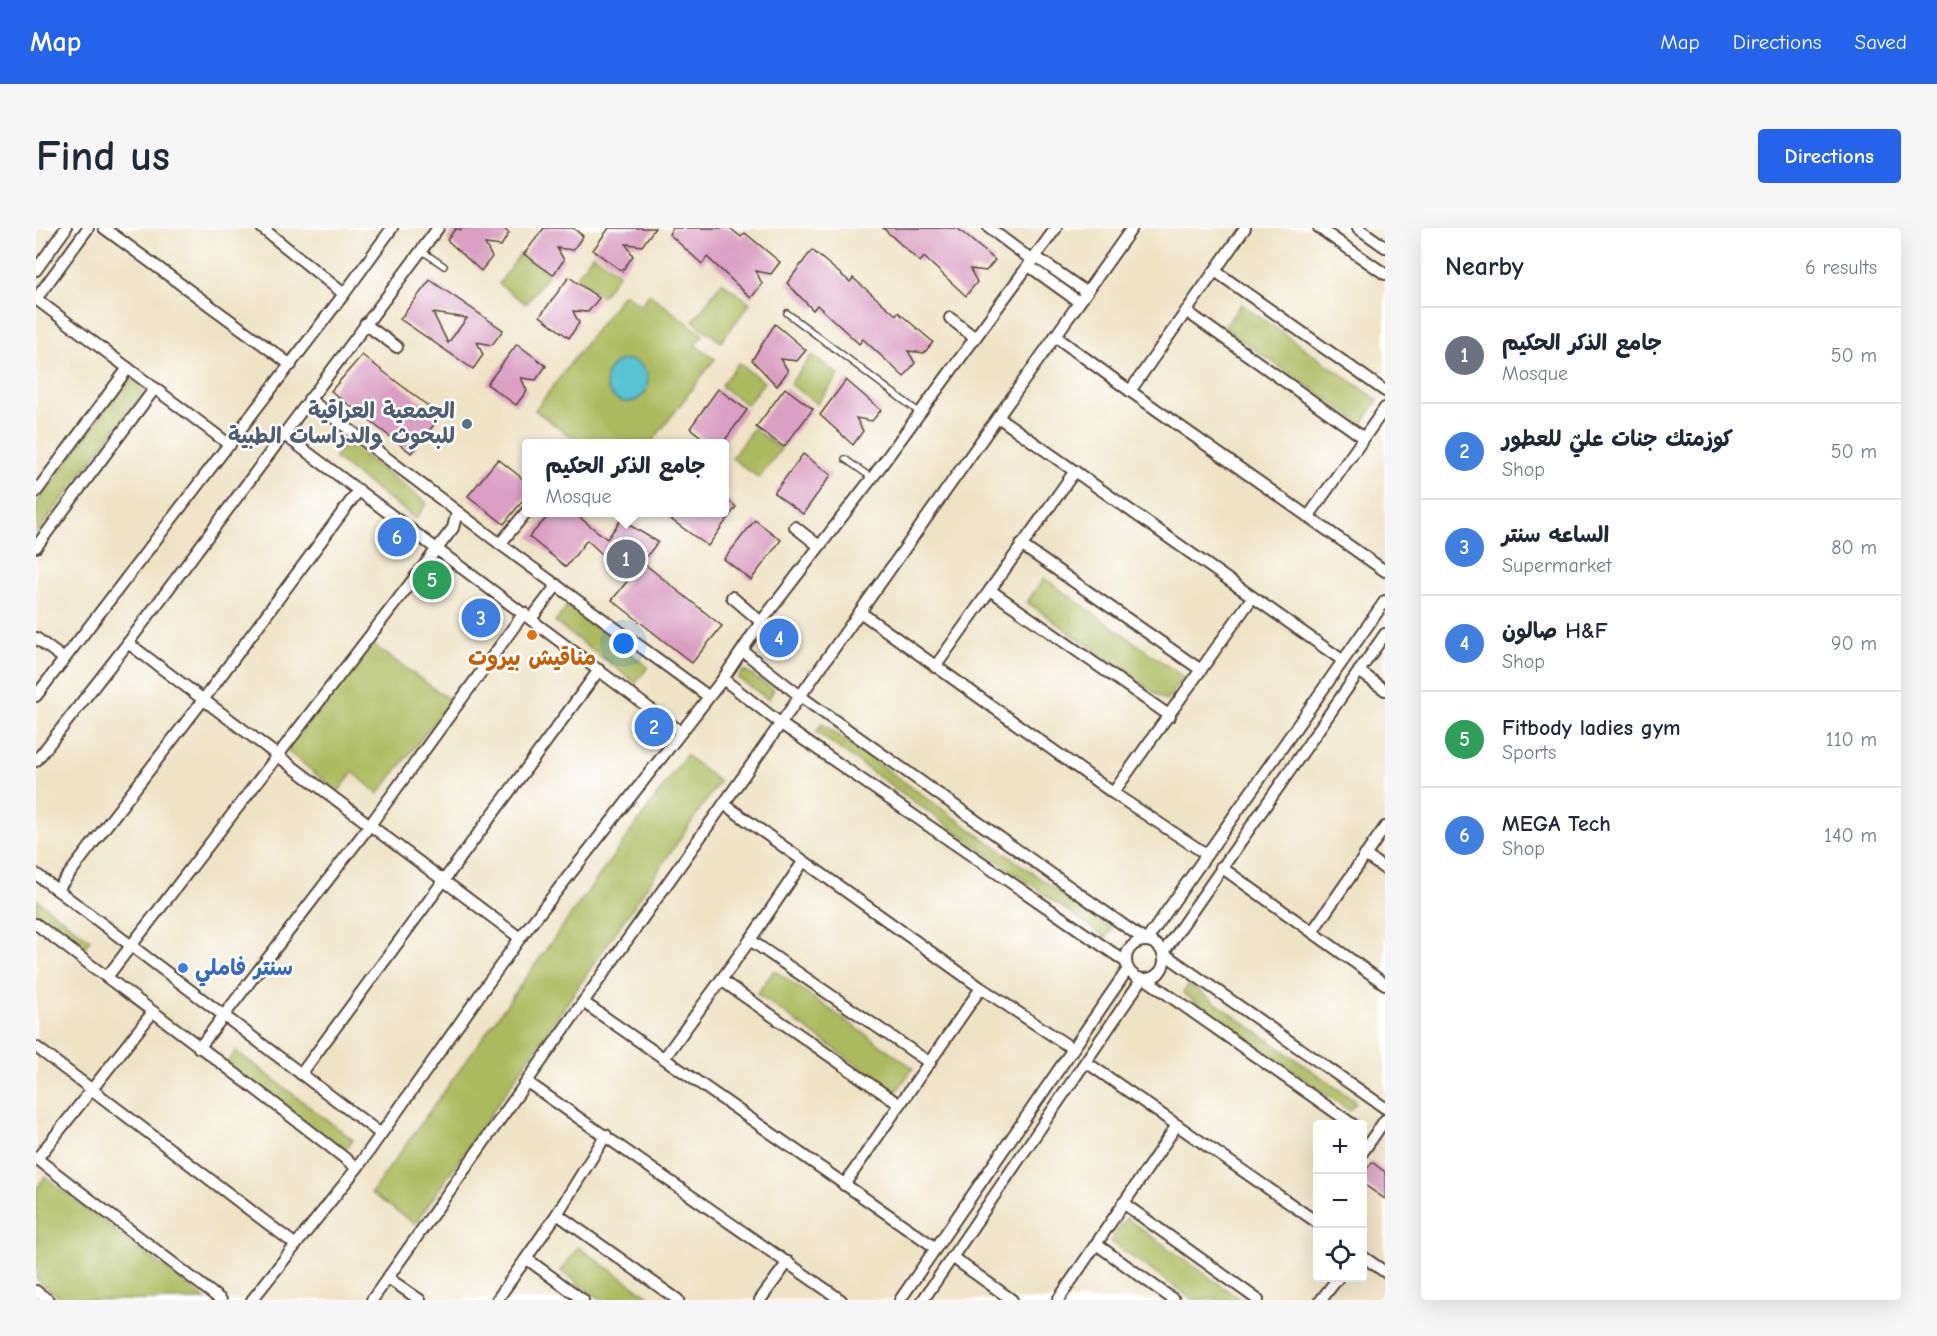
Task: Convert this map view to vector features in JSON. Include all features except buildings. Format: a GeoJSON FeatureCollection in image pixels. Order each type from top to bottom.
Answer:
{"type":"FeatureCollection","features":[{"type":"Feature","properties":{"kind":"street"},"geometry":{"type":"LineString","coordinates":[[36,270],[66,228]]}},
{"type":"Feature","properties":{"kind":"street"},"geometry":{"type":"LineString","coordinates":[[88,228],[36,299],[230,445]]}},
{"type":"Feature","properties":{"kind":"street"},"geometry":{"type":"LineString","coordinates":[[104,228],[291,365]]}},
{"type":"Feature","properties":{"kind":"street"},"geometry":{"type":"LineString","coordinates":[[36,696],[291,365],[392,228]]}},
{"type":"Feature","properties":{"kind":"street"},"geometry":{"type":"LineString","coordinates":[[36,761],[128,643],[438,228]]}},
{"type":"Feature","properties":{"kind":"street"},"geometry":{"type":"LineString","coordinates":[[989,228],[1079,302]]}},
{"type":"Feature","properties":{"kind":"street"},"geometry":{"type":"LineString","coordinates":[[253,1299],[357,1168],[520,938],[723,679],[761,622],[872,478],[1056,228]]}},
{"type":"Feature","properties":{"kind":"street"},"geometry":{"type":"LineString","coordinates":[[372,1300],[1132,228]]}},
{"type":"Feature","properties":{"kind":"street"},"geometry":{"type":"LineString","coordinates":[[1130,391],[1245,228]]}},
{"type":"Feature","properties":{"kind":"street"},"geometry":{"type":"LineString","coordinates":[[1319,228],[1385,274]]}},
{"type":"Feature","properties":{"kind":"street"},"geometry":{"type":"LineString","coordinates":[[1358,228],[1385,247]]}},
{"type":"Feature","properties":{"kind":"street"},"geometry":{"type":"LineString","coordinates":[[266,229],[344,294]]}},
{"type":"Feature","properties":{"kind":"street"},"geometry":{"type":"LineString","coordinates":[[1033,262],[1086,292]]}},
{"type":"Feature","properties":{"kind":"street"},"geometry":{"type":"LineString","coordinates":[[1215,271],[1385,391]]}},
{"type":"Feature","properties":{"kind":"street"},"geometry":{"type":"LineString","coordinates":[[1186,311],[1364,438]]}},
{"type":"Feature","properties":{"kind":"street"},"geometry":{"type":"LineString","coordinates":[[950,318],[975,338]]}},
{"type":"Feature","properties":{"kind":"street"},"geometry":{"type":"LineString","coordinates":[[365,324],[397,346]]}},
{"type":"Feature","properties":{"kind":"street"},"geometry":{"type":"LineString","coordinates":[[1055,336],[1385,571]]}},
{"type":"Feature","properties":{"kind":"street"},"geometry":{"type":"LineString","coordinates":[[36,492],[128,368]]}},
{"type":"Feature","properties":{"kind":"street"},"geometry":{"type":"LineString","coordinates":[[36,547],[155,388]]}},
{"type":"Feature","properties":{"kind":"street"},"geometry":{"type":"LineString","coordinates":[[309,399],[457,512],[708,696]]}},
{"type":"Feature","properties":{"kind":"street"},"geometry":{"type":"LineString","coordinates":[[1308,517],[1385,408]]}},
{"type":"Feature","properties":{"kind":"street"},"geometry":{"type":"LineString","coordinates":[[998,417],[1342,660]]}},
{"type":"Feature","properties":{"kind":"street"},"geometry":{"type":"LineString","coordinates":[[283,434],[437,547],[681,732]]}},
{"type":"Feature","properties":{"kind":"street"},"geometry":{"type":"LineString","coordinates":[[935,668],[1075,471]]}},
{"type":"Feature","properties":{"kind":"street"},"geometry":{"type":"LineString","coordinates":[[57,890],[203,700],[359,490]]}},
{"type":"Feature","properties":{"kind":"street"},"geometry":{"type":"LineString","coordinates":[[107,977],[453,528],[457,512]]}},
{"type":"Feature","properties":{"kind":"street"},"geometry":{"type":"LineString","coordinates":[[500,544],[522,517]]}},
{"type":"Feature","properties":{"kind":"street"},"geometry":{"type":"LineString","coordinates":[[795,527],[819,546]]}},
{"type":"Feature","properties":{"kind":"street"},"geometry":{"type":"LineString","coordinates":[[1021,546],[1201,670]]}},
{"type":"Feature","properties":{"kind":"street"},"geometry":{"type":"LineString","coordinates":[[199,1048],[527,616],[557,585]]}},
{"type":"Feature","properties":{"kind":"street"},"geometry":{"type":"LineString","coordinates":[[990,590],[1170,716]]}},
{"type":"Feature","properties":{"kind":"street"},"geometry":{"type":"LineString","coordinates":[[732,597],[761,622]]}},
{"type":"Feature","properties":{"kind":"street"},"geometry":{"type":"LineString","coordinates":[[1113,793],[1252,598]]}},
{"type":"Feature","properties":{"kind":"street"},"geometry":{"type":"LineString","coordinates":[[900,1300],[1073,1049],[1127,965],[1126,956],[1132,946],[1146,941],[1385,601]]}},
{"type":"Feature","properties":{"kind":"street"},"geometry":{"type":"LineString","coordinates":[[860,612],[935,668],[1113,793],[1206,854]]}},
{"type":"Feature","properties":{"kind":"street"},"geometry":{"type":"LineString","coordinates":[[923,1300],[1145,979],[1152,978],[1161,970],[1164,965],[1163,953],[1385,634]]}},
{"type":"Feature","properties":{"kind":"street"},"geometry":{"type":"LineString","coordinates":[[36,638],[64,658]]}},
{"type":"Feature","properties":{"kind":"street"},"geometry":{"type":"LineString","coordinates":[[128,643],[520,938]]}},
{"type":"Feature","properties":{"kind":"street"},"geometry":{"type":"LineString","coordinates":[[742,651],[800,696],[1385,1108]]}},
{"type":"Feature","properties":{"kind":"street"},"geometry":{"type":"LineString","coordinates":[[301,1074],[599,670]]}},
{"type":"Feature","properties":{"kind":"street"},"geometry":{"type":"LineString","coordinates":[[1359,671],[1385,690]]}},
{"type":"Feature","properties":{"kind":"street"},"geometry":{"type":"LineString","coordinates":[[723,679],[781,724],[1127,965],[1137,977],[1145,979],[1345,1120]]}},
{"type":"Feature","properties":{"kind":"street"},"geometry":{"type":"LineString","coordinates":[[724,804],[981,988],[1073,1049]]}},
{"type":"Feature","properties":{"kind":"street"},"geometry":{"type":"LineString","coordinates":[[1312,933],[1385,827]]}},
{"type":"Feature","properties":{"kind":"street"},"geometry":{"type":"LineString","coordinates":[[1365,855],[1385,869]]}},
{"type":"Feature","properties":{"kind":"street"},"geometry":{"type":"LineString","coordinates":[[665,1057],[803,862]]}},
{"type":"Feature","properties":{"kind":"street"},"geometry":{"type":"LineString","coordinates":[[1221,867],[1385,984]]}},
{"type":"Feature","properties":{"kind":"street"},"geometry":{"type":"LineString","coordinates":[[36,874],[381,1134]]}},
{"type":"Feature","properties":{"kind":"street"},"geometry":{"type":"LineString","coordinates":[[36,924],[289,1113],[357,1168]]}},
{"type":"Feature","properties":{"kind":"street"},"geometry":{"type":"LineString","coordinates":[[750,940],[930,1063]]}},
{"type":"Feature","properties":{"kind":"street"},"geometry":{"type":"LineString","coordinates":[[721,980],[900,1105]]}},
{"type":"Feature","properties":{"kind":"street"},"geometry":{"type":"LineString","coordinates":[[844,1185],[981,988]]}},
{"type":"Feature","properties":{"kind":"street"},"geometry":{"type":"LineString","coordinates":[[584,1002],[936,1248]]}},
{"type":"Feature","properties":{"kind":"street"},"geometry":{"type":"LineString","coordinates":[[153,1012],[36,1159],[220,1300]]}},
{"type":"Feature","properties":{"kind":"street"},"geometry":{"type":"LineString","coordinates":[[36,1047],[296,1245]]}},
{"type":"Feature","properties":{"kind":"street"},"geometry":{"type":"LineString","coordinates":[[1086,1062],[1313,1219]]}},
{"type":"Feature","properties":{"kind":"street"},"geometry":{"type":"LineString","coordinates":[[527,1082],[841,1300]]}},
{"type":"Feature","properties":{"kind":"street"},"geometry":{"type":"LineString","coordinates":[[1367,1135],[1385,1120]]}},
{"type":"Feature","properties":{"kind":"street"},"geometry":{"type":"LineString","coordinates":[[1058,1300],[1177,1125]]}},
{"type":"Feature","properties":{"kind":"street"},"geometry":{"type":"LineString","coordinates":[[497,1300],[557,1214],[606,1135]]}},
{"type":"Feature","properties":{"kind":"street"},"geometry":{"type":"LineString","coordinates":[[1123,1203],[1258,1300]]}},
{"type":"Feature","properties":{"kind":"street"},"geometry":{"type":"LineString","coordinates":[[557,1214],[678,1300]]}},
{"type":"Feature","properties":{"kind":"street"},"geometry":{"type":"LineString","coordinates":[[1096,1244],[1174,1300]]}},
{"type":"Feature","properties":{"kind":"street"},"geometry":{"type":"LineString","coordinates":[[952,1257],[1012,1300]]}},
{"type":"Feature","properties":{"kind":"street"},"geometry":{"type":"LineString","coordinates":[[527,1259],[583,1300]]}},
{"type":"Feature","properties":{"kind":"street"},"geometry":{"type":"LineString","coordinates":[[1367,1259],[1385,1272]]}},
{"type":"Feature","properties":{"kind":"street"},"geometry":{"type":"LineString","coordinates":[[760,1300],[788,1262]]}},
{"type":"Feature","properties":{"kind":"street"},"geometry":{"type":"LineString","coordinates":[[388,1278],[420,1300]]}},
{"type":"Feature","properties":{"kind":"street"},"geometry":{"type":"LineString","coordinates":[[1321,1300],[1335,1282]]}},
{"type":"Feature","properties":{"kind":"street"},"geometry":{"type":"LineString","coordinates":[[36,1291],[48,1300]]}},
{"type":"Feature","properties":{"kind":"lane"},"geometry":{"type":"LineString","coordinates":[[422,251],[444,266]]}},
{"type":"Feature","properties":{"kind":"lane"},"geometry":{"type":"LineString","coordinates":[[787,313],[920,413]]}},
{"type":"Feature","properties":{"kind":"lane"},"geometry":{"type":"LineString","coordinates":[[844,459],[872,478]]}},
{"type":"Feature","properties":{"kind":"green space"},"geometry":{"type":"Polygon","coordinates":[[[520,254],[548,274],[526,304],[499,284],[520,254]]]}},
{"type":"Feature","properties":{"kind":"green space"},"geometry":{"type":"Polygon","coordinates":[[[593,254],[619,273],[602,296],[576,277],[593,254]]]}},
{"type":"Feature","properties":{"kind":"green space"},"geometry":{"type":"Polygon","coordinates":[[[722,282],[750,303],[721,342],[693,321],[722,282]]]}},
{"type":"Feature","properties":{"kind":"green space"},"geometry":{"type":"Polygon","coordinates":[[[624,293],[641,305],[649,294],[703,335],[695,345],[715,359],[654,439],[574,439],[535,410],[624,293]]]}},
{"type":"Feature","properties":{"kind":"green space"},"geometry":{"type":"Polygon","coordinates":[[[1241,304],[1378,400],[1362,424],[1224,328],[1241,304]]]}},
{"type":"Feature","properties":{"kind":"green space"},"geometry":{"type":"Polygon","coordinates":[[[812,355],[839,375],[817,404],[790,384],[812,355]]]}},
{"type":"Feature","properties":{"kind":"green space"},"geometry":{"type":"Polygon","coordinates":[[[738,363],[764,382],[747,405],[721,386],[738,363]]]}},
{"type":"Feature","properties":{"kind":"green space"},"geometry":{"type":"Polygon","coordinates":[[[130,377],[146,388],[36,535],[36,504],[130,377]]]}},
{"type":"Feature","properties":{"kind":"green space"},"geometry":{"type":"Polygon","coordinates":[[[753,428],[781,449],[759,478],[732,458],[753,428]]]}},
{"type":"Feature","properties":{"kind":"green space"},"geometry":{"type":"Polygon","coordinates":[[[346,442],[427,503],[416,519],[334,458],[346,442]]]}},
{"type":"Feature","properties":{"kind":"green space"},"geometry":{"type":"Polygon","coordinates":[[[1044,578],[1183,677],[1166,701],[1027,602],[1044,578]]]}},
{"type":"Feature","properties":{"kind":"green space"},"geometry":{"type":"Polygon","coordinates":[[[567,606],[648,667],[636,683],[555,622],[567,606]]]}},
{"type":"Feature","properties":{"kind":"green space"},"geometry":{"type":"Polygon","coordinates":[[[371,643],[451,701],[378,794],[353,772],[338,792],[286,750],[371,643]]]}},
{"type":"Feature","properties":{"kind":"green space"},"geometry":{"type":"Polygon","coordinates":[[[744,670],[774,690],[768,699],[738,678],[744,670]]]}},
{"type":"Feature","properties":{"kind":"green space"},"geometry":{"type":"Polygon","coordinates":[[[822,724],[1112,929],[1106,938],[816,732],[822,724]]]}},
{"type":"Feature","properties":{"kind":"green space"},"geometry":{"type":"Polygon","coordinates":[[[686,755],[719,782],[415,1224],[371,1193],[686,755]]]}},
{"type":"Feature","properties":{"kind":"green space"},"geometry":{"type":"Polygon","coordinates":[[[36,899],[90,940],[79,955],[36,923],[36,899]]]}},
{"type":"Feature","properties":{"kind":"green space"},"geometry":{"type":"Polygon","coordinates":[[[774,970],[913,1068],[896,1092],[757,994],[774,970]]]}},
{"type":"Feature","properties":{"kind":"green space"},"geometry":{"type":"Polygon","coordinates":[[[1189,984],[1356,1102],[1350,1111],[1183,993],[1189,984]]]}},
{"type":"Feature","properties":{"kind":"green space"},"geometry":{"type":"Polygon","coordinates":[[[236,1051],[353,1140],[342,1154],[225,1065],[236,1051]]]}},
{"type":"Feature","properties":{"kind":"green space"},"geometry":{"type":"Polygon","coordinates":[[[45,1177],[207,1300],[63,1300],[36,1279],[36,1189],[45,1177]]]}},
{"type":"Feature","properties":{"kind":"green space"},"geometry":{"type":"Polygon","coordinates":[[[1126,1218],[1241,1300],[1193,1300],[1110,1241],[1126,1218]]]}},
{"type":"Feature","properties":{"kind":"green space"},"geometry":{"type":"Polygon","coordinates":[[[578,1247],[654,1300],[602,1300],[561,1271],[578,1247]]]}},
{"type":"Feature","properties":{"kind":"water"},"geometry":{"type":"Polygon","coordinates":[[[627,360],[642,366],[648,381],[642,396],[627,402],[612,396],[606,381],[612,366],[627,360]]]}},
{"type":"Feature","properties":{"kind":"place","name":"الجمعية العراقية للبحوث والدراسات الطبية"},"geometry":{"type":"Point","coordinates":[467,424]}},
{"type":"Feature","properties":{"kind":"place","name":"MEGA Tech"},"geometry":{"type":"Point","coordinates":[397,537]}},
{"type":"Feature","properties":{"kind":"place","name":"جامع الذكر الحكيم"},"geometry":{"type":"Point","coordinates":[626,559]}},
{"type":"Feature","properties":{"kind":"place","name":"Fitbody ladies gym"},"geometry":{"type":"Point","coordinates":[432,580]}},
{"type":"Feature","properties":{"kind":"place","name":"الساعه سنتر"},"geometry":{"type":"Point","coordinates":[481,618]}},
{"type":"Feature","properties":{"kind":"place","name":"مناقيش بيروت"},"geometry":{"type":"Point","coordinates":[532,635]}},
{"type":"Feature","properties":{"kind":"place","name":"صالون H&F"},"geometry":{"type":"Point","coordinates":[779,638]}},
{"type":"Feature","properties":{"kind":"place","name":"كوزمتك جنات عليٌ للعطور"},"geometry":{"type":"Point","coordinates":[654,727]}},
{"type":"Feature","properties":{"kind":"place","name":"سنتر فاملي"},"geometry":{"type":"Point","coordinates":[183,968]}}]}
